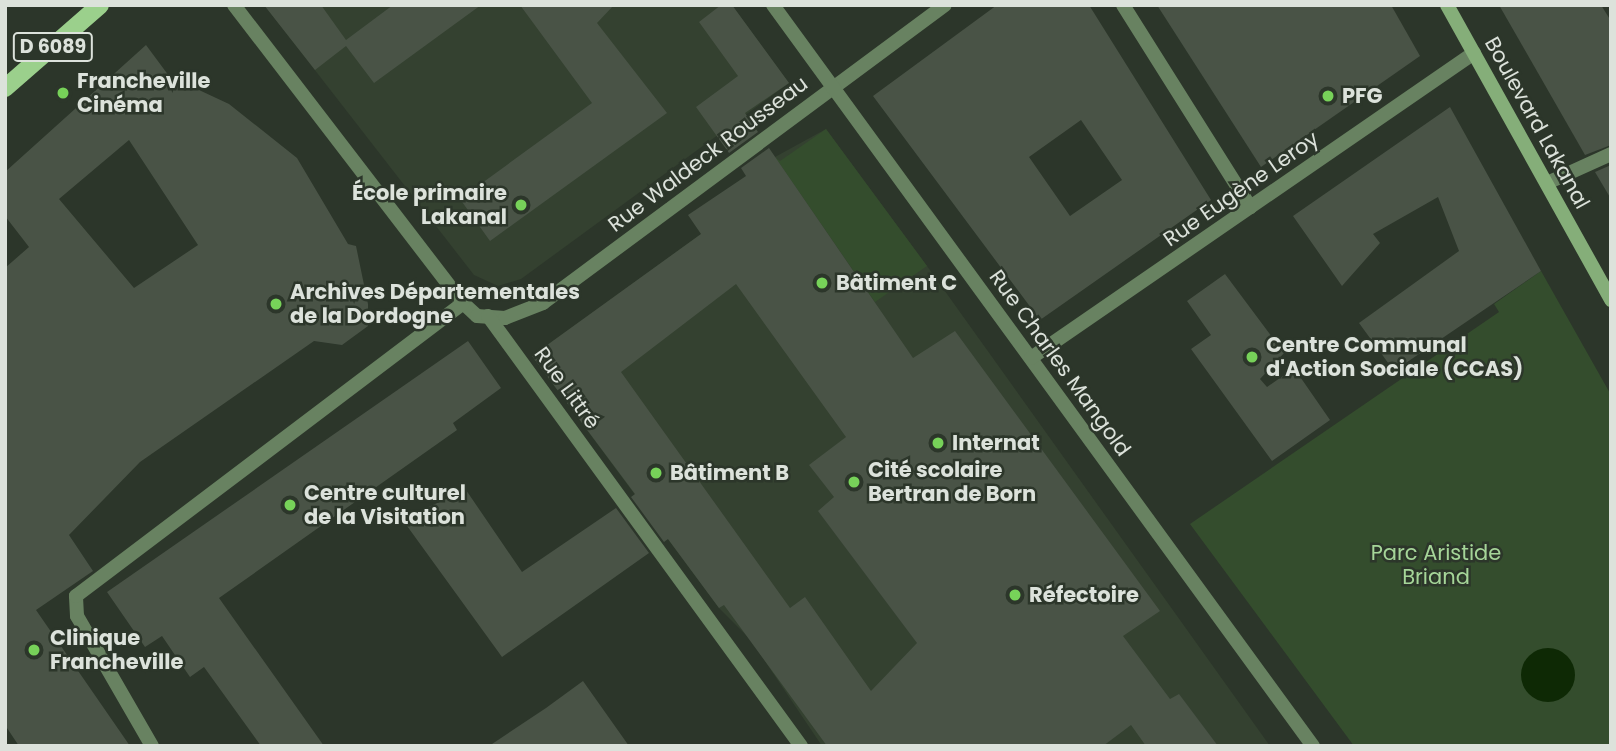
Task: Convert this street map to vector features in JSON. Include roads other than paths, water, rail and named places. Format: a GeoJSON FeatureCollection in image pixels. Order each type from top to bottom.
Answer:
{"type":"FeatureCollection","features":[{"type":"Feature","properties":{"kind":"main road","name":"D 6089"},"geometry":{"type":"LineString","coordinates":[[5,88],[100,5]]}},
{"type":"Feature","properties":{"kind":"main road","name":"Boulevard Lakanal"},"geometry":{"type":"LineString","coordinates":[[1447,5],[1611,299]]}},
{"type":"Feature","properties":{"kind":"street","name":"Rue Littré"},"geometry":{"type":"LineString","coordinates":[[234,5],[463,303],[477,316],[488,316],[801,746]]}},
{"type":"Feature","properties":{"kind":"street","name":"Rue Charles Mangold"},"geometry":{"type":"LineString","coordinates":[[773,5],[1313,746]]}},
{"type":"Feature","properties":{"kind":"street","name":"Rue Waldeck Rousseau"},"geometry":{"type":"LineString","coordinates":[[488,316],[505,318],[543,303],[945,5]]}},
{"type":"Feature","properties":{"kind":"street"},"geometry":{"type":"LineString","coordinates":[[1123,5],[1250,207]]}},
{"type":"Feature","properties":{"kind":"street","name":"Rue Eugène Leroy"},"geometry":{"type":"LineString","coordinates":[[1031,359],[1474,53]]}},
{"type":"Feature","properties":{"kind":"street"},"geometry":{"type":"LineString","coordinates":[[1547,183],[1611,154]]}},
{"type":"Feature","properties":{"kind":"street"},"geometry":{"type":"LineString","coordinates":[[152,746],[77,617],[76,596],[463,303]]}},
{"type":"Feature","properties":{"kind":"place","name":"Francheville Cinéma"},"geometry":{"type":"Point","coordinates":[63,93]}},
{"type":"Feature","properties":{"kind":"place","name":"PFG"},"geometry":{"type":"Point","coordinates":[1328,96]}},
{"type":"Feature","properties":{"kind":"place","name":"École primaire Lakanal"},"geometry":{"type":"Point","coordinates":[521,205]}},
{"type":"Feature","properties":{"kind":"place","name":"Bâtiment C"},"geometry":{"type":"Point","coordinates":[822,283]}},
{"type":"Feature","properties":{"kind":"place","name":"Archives Départementales de la Dordogne"},"geometry":{"type":"Point","coordinates":[276,304]}},
{"type":"Feature","properties":{"kind":"place","name":"Centre Communal d'Action Sociale (CCAS)"},"geometry":{"type":"Point","coordinates":[1252,357]}},
{"type":"Feature","properties":{"kind":"place","name":"Internat"},"geometry":{"type":"Point","coordinates":[938,443]}},
{"type":"Feature","properties":{"kind":"place","name":"Bâtiment B"},"geometry":{"type":"Point","coordinates":[656,473]}},
{"type":"Feature","properties":{"kind":"place","name":"Cité scolaire Bertran de Born"},"geometry":{"type":"Point","coordinates":[854,482]}},
{"type":"Feature","properties":{"kind":"place","name":"Centre culturel de la Visitation"},"geometry":{"type":"Point","coordinates":[290,505]}},
{"type":"Feature","properties":{"kind":"place","name":"Réfectoire"},"geometry":{"type":"Point","coordinates":[1015,595]}},
{"type":"Feature","properties":{"kind":"place","name":"Clinique Francheville"},"geometry":{"type":"Point","coordinates":[34,650]}},
{"type":"Feature","properties":{"kind":"park label","name":"Parc Aristide Briand"},"geometry":{"type":"Point","coordinates":[1436,565]}}]}
